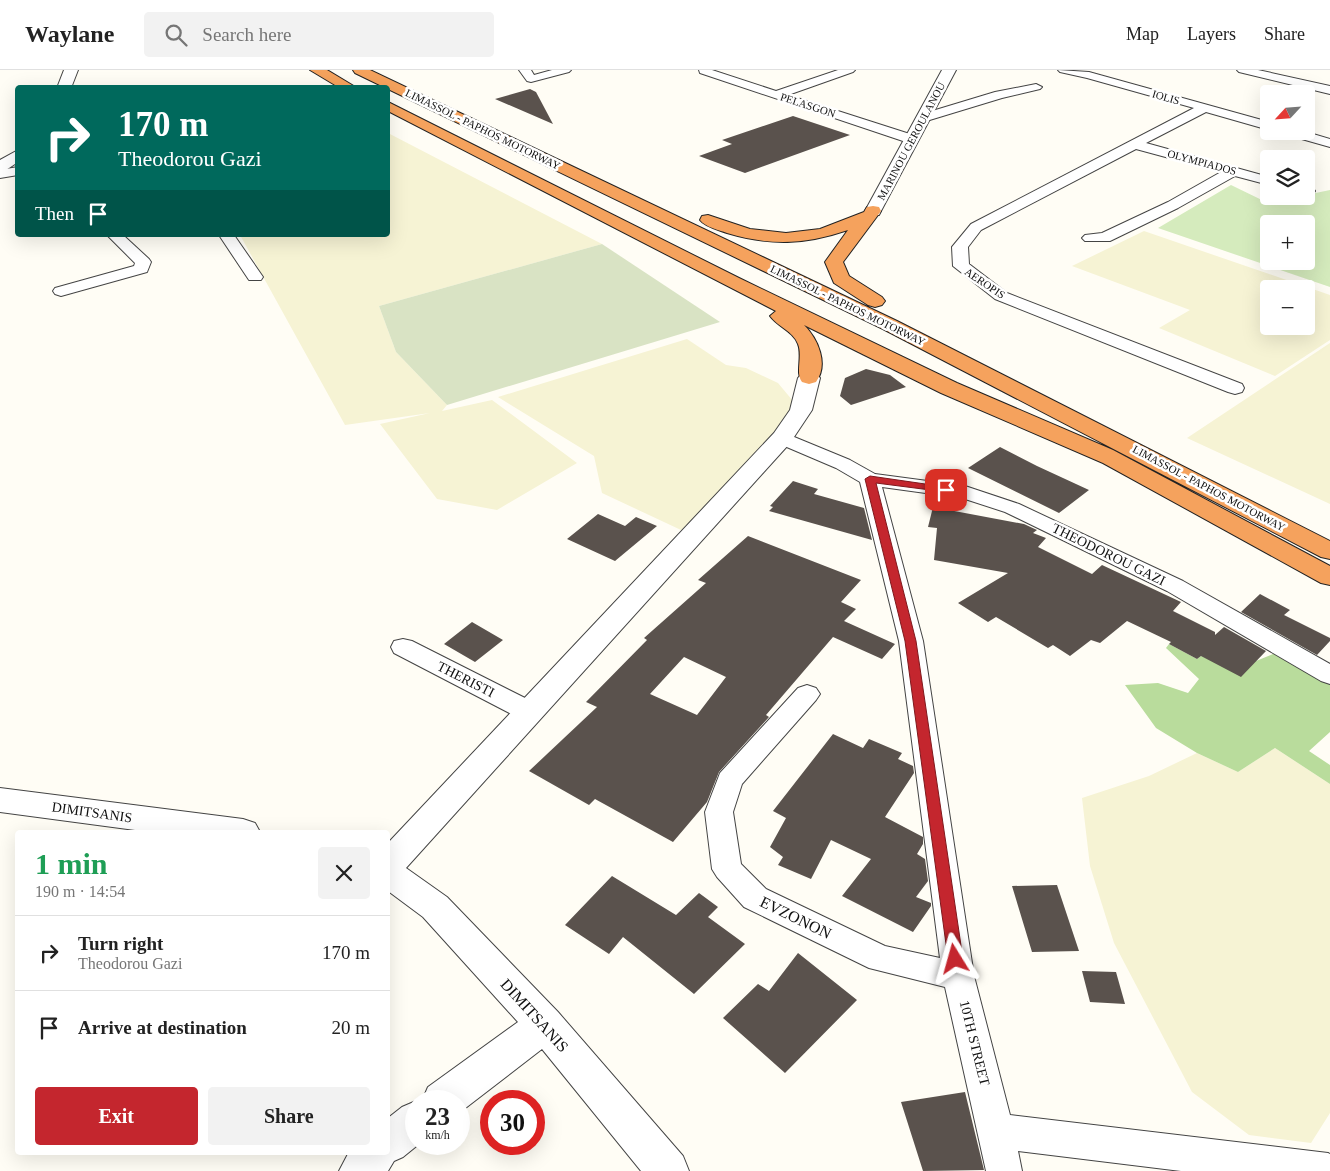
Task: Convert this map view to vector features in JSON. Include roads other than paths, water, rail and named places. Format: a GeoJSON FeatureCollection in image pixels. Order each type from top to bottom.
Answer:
{"type":"FeatureCollection","features":[{"type":"Feature","properties":{"kind":"highway"},"geometry":{"type":"LineString","coordinates":[[317,70],[345,85]]}},
{"type":"Feature","properties":{"kind":"highway"},"geometry":{"type":"LineString","coordinates":[[340,70],[369,85]]}},
{"type":"Feature","properties":{"kind":"highway","name":"LIMASSOL - PAPHOS MOTORWAY"},"geometry":{"type":"LineString","coordinates":[[360,70],[890,325],[1330,551]]}},
{"type":"Feature","properties":{"kind":"highway"},"geometry":{"type":"LineString","coordinates":[[392,70],[634,186]]}},
{"type":"Feature","properties":{"kind":"highway","name":"LIMASSOL - PAPHOS MOTORWAY"},"geometry":{"type":"LineString","coordinates":[[390,95],[949,373],[1330,577]]}},
{"type":"Feature","properties":{"kind":"highway"},"geometry":{"type":"LineString","coordinates":[[390,107],[732,282],[948,388],[1114,460]]}},
{"type":"Feature","properties":{"kind":"highway"},"geometry":{"type":"LineString","coordinates":[[873,211],[846,226],[821,235],[788,239],[761,237],[729,229],[670,203],[790,267],[890,325]]}},
{"type":"Feature","properties":{"kind":"highway"},"geometry":{"type":"LineString","coordinates":[[873,211],[860,229],[842,247],[834,262],[841,279],[865,296],[1330,535]]}},
{"type":"Feature","properties":{"kind":"highway"},"geometry":{"type":"LineString","coordinates":[[732,282],[794,326],[807,340],[812,356],[810,378]]}},
{"type":"Feature","properties":{"kind":"street"},"geometry":{"type":"LineString","coordinates":[[65,85],[71,70]]}},
{"type":"Feature","properties":{"kind":"street"},"geometry":{"type":"LineString","coordinates":[[528,75],[565,70]]}},
{"type":"Feature","properties":{"kind":"street"},"geometry":{"type":"LineString","coordinates":[[776,95],[849,70]]}},
{"type":"Feature","properties":{"kind":"street","name":"MARINOU GEROULANOU"},"geometry":{"type":"LineString","coordinates":[[873,211],[950,70]]}},
{"type":"Feature","properties":{"kind":"street","name":"IOLIS"},"geometry":{"type":"LineString","coordinates":[[1064,70],[1089,75],[1260,124]]}},
{"type":"Feature","properties":{"kind":"street"},"geometry":{"type":"LineString","coordinates":[[1089,75],[1105,70]]}},
{"type":"Feature","properties":{"kind":"street"},"geometry":{"type":"LineString","coordinates":[[1243,70],[1330,90]]}},
{"type":"Feature","properties":{"kind":"street","name":"PELASGON"},"geometry":{"type":"LineString","coordinates":[[706,71],[912,139]]}},
{"type":"Feature","properties":{"kind":"street"},"geometry":{"type":"LineString","coordinates":[[923,118],[999,95],[1036,87]]}},
{"type":"Feature","properties":{"kind":"street","name":"AEROPIS"},"geometry":{"type":"LineString","coordinates":[[1204,108],[976,227],[960,248],[961,266],[1002,296],[1235,388]]}},
{"type":"Feature","properties":{"kind":"street"},"geometry":{"type":"LineString","coordinates":[[1315,139],[1330,143]]}},
{"type":"Feature","properties":{"kind":"street","name":"OLYMPIADOS"},"geometry":{"type":"LineString","coordinates":[[1134,144],[1260,178]]}},
{"type":"Feature","properties":{"kind":"street"},"geometry":{"type":"LineString","coordinates":[[0,167],[15,156]]}},
{"type":"Feature","properties":{"kind":"street"},"geometry":{"type":"LineString","coordinates":[[1090,238],[1104,238],[1173,205],[1233,171]]}},
{"type":"Feature","properties":{"kind":"street"},"geometry":{"type":"LineString","coordinates":[[0,174],[15,172]]}},
{"type":"Feature","properties":{"kind":"street"},"geometry":{"type":"LineString","coordinates":[[61,291],[141,269],[143,262],[116,237]]}},
{"type":"Feature","properties":{"kind":"street"},"geometry":{"type":"LineString","coordinates":[[227,237],[255,276]]}},
{"type":"Feature","properties":{"kind":"street"},"geometry":{"type":"LineString","coordinates":[[390,863],[782,438],[801,410],[810,378]]}},
{"type":"Feature","properties":{"kind":"street"},"geometry":{"type":"LineString","coordinates":[[782,438],[843,464],[870,479]]}},
{"type":"Feature","properties":{"kind":"street","name":"THEODOROU GAZI"},"geometry":{"type":"LineString","coordinates":[[870,479],[965,492],[1012,508],[1175,586],[1330,676]]}},
{"type":"Feature","properties":{"kind":"street","name":"10TH STREET"},"geometry":{"type":"LineString","coordinates":[[870,479],[911,641],[958,976],[1004,1171]]}},
{"type":"Feature","properties":{"kind":"street","name":"THERISTI"},"geometry":{"type":"LineString","coordinates":[[403,647],[530,712]]}},
{"type":"Feature","properties":{"kind":"street","name":"EVZONON"},"geometry":{"type":"LineString","coordinates":[[807,694],[730,780],[719,812],[727,869],[756,898],[880,958],[958,976]]}},
{"type":"Feature","properties":{"kind":"street","name":"DIMITSANIS"},"geometry":{"type":"LineString","coordinates":[[0,800],[228,830]]}},
{"type":"Feature","properties":{"kind":"street","name":"DIMITSANIS"},"geometry":{"type":"LineString","coordinates":[[390,874],[435,907],[546,1024],[668,1171]]}},
{"type":"Feature","properties":{"kind":"street"},"geometry":{"type":"LineString","coordinates":[[457,1090],[546,1024]]}},
{"type":"Feature","properties":{"kind":"street"},"geometry":{"type":"LineString","coordinates":[[390,1141],[405,1130]]}},
{"type":"Feature","properties":{"kind":"street"},"geometry":{"type":"LineString","coordinates":[[996,1131],[1328,1171]]}},
{"type":"Feature","properties":{"kind":"street"},"geometry":{"type":"LineString","coordinates":[[360,1171],[374,1155]]}}]}
